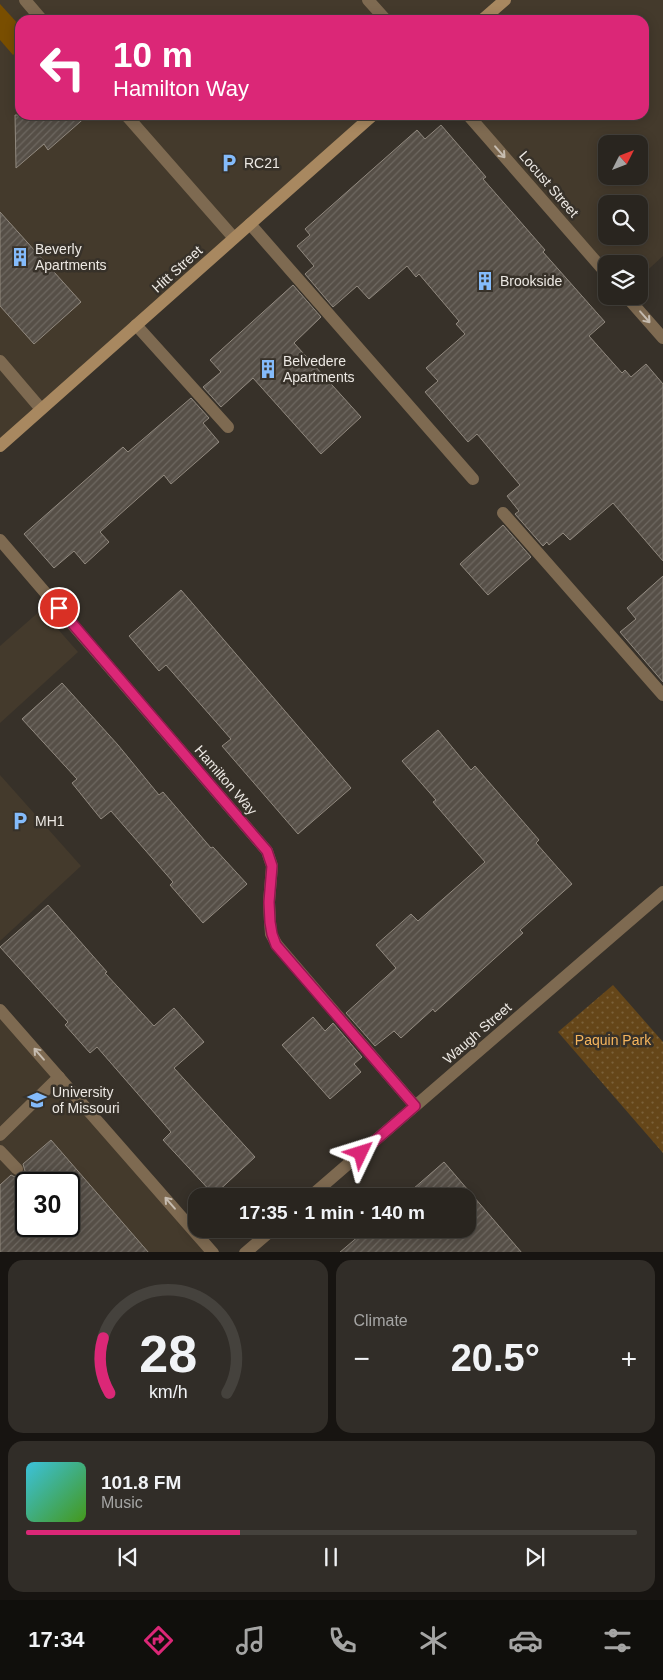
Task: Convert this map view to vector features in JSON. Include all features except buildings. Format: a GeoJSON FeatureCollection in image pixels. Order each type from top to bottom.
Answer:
{"type":"FeatureCollection","features":[{"type":"Feature","properties":{"kind":"street"},"geometry":{"type":"LineString","coordinates":[[25,0],[38,15]]}},
{"type":"Feature","properties":{"kind":"street"},"geometry":{"type":"LineString","coordinates":[[368,0],[382,15]]}},
{"type":"Feature","properties":{"kind":"street"},"geometry":{"type":"LineString","coordinates":[[488,15],[505,0]]}},
{"type":"Feature","properties":{"kind":"street"},"geometry":{"type":"LineString","coordinates":[[130,120],[234,238]]}},
{"type":"Feature","properties":{"kind":"street","name":"Hitt Street"},"geometry":{"type":"LineString","coordinates":[[0,446],[367,120]]}},
{"type":"Feature","properties":{"kind":"street","name":"Locust Street"},"geometry":{"type":"LineString","coordinates":[[472,120],[598,264]]}},
{"type":"Feature","properties":{"kind":"street"},"geometry":{"type":"LineString","coordinates":[[250,224],[473,479]]}},
{"type":"Feature","properties":{"kind":"street"},"geometry":{"type":"LineString","coordinates":[[634,305],[663,338]]}},
{"type":"Feature","properties":{"kind":"street"},"geometry":{"type":"LineString","coordinates":[[136,325],[228,427]]}},
{"type":"Feature","properties":{"kind":"street"},"geometry":{"type":"LineString","coordinates":[[0,361],[41,409]]}},
{"type":"Feature","properties":{"kind":"street"},"geometry":{"type":"LineString","coordinates":[[503,513],[663,695]]}},
{"type":"Feature","properties":{"kind":"street","name":"Hamilton Way"},"geometry":{"type":"LineString","coordinates":[[0,540],[267,851],[272,866],[269,902],[270,922],[276,945],[415,1106]]}},
{"type":"Feature","properties":{"kind":"street","name":"Waugh Street"},"geometry":{"type":"LineString","coordinates":[[320,1188],[663,892]]}},
{"type":"Feature","properties":{"kind":"street"},"geometry":{"type":"LineString","coordinates":[[0,1010],[213,1252]]}},
{"type":"Feature","properties":{"kind":"street"},"geometry":{"type":"LineString","coordinates":[[0,1135],[59,1077]]}},
{"type":"Feature","properties":{"kind":"street"},"geometry":{"type":"LineString","coordinates":[[0,1151],[17,1169]]}},
{"type":"Feature","properties":{"kind":"street"},"geometry":{"type":"LineString","coordinates":[[245,1252],[262,1238]]}},
{"type":"Feature","properties":{"kind":"shaded area"},"geometry":{"type":"Polygon","coordinates":[[[0,0],[663,0],[663,256],[648,270],[648,255],[598,255],[598,264],[472,120],[649,120],[649,15],[15,15],[15,120],[367,120],[0,446],[0,0]]]}},
{"type":"Feature","properties":{"kind":"shaded area"},"geometry":{"type":"Polygon","coordinates":[[[0,4],[15,20],[15,53],[13,55],[0,40],[0,4]]]}},
{"type":"Feature","properties":{"kind":"shaded area"},"geometry":{"type":"Polygon","coordinates":[[[41,610],[78,652],[0,723],[0,646],[41,610]]]}},
{"type":"Feature","properties":{"kind":"shaded area","name":"MH1"},"geometry":{"type":"Polygon","coordinates":[[[0,775],[81,866],[0,941],[0,775]]]}},
{"type":"Feature","properties":{"kind":"shaded area","name":"University of Missouri"},"geometry":{"type":"Polygon","coordinates":[[[0,1016],[188,1227],[188,1238],[198,1238],[210,1252],[0,1252],[0,1016]]]}},
{"type":"Feature","properties":{"kind":"green space","name":"Paquin Park"},"geometry":{"type":"Polygon","coordinates":[[[613,985],[663,1042],[663,1153],[558,1032],[613,985]]]}},
{"type":"Feature","properties":{"kind":"place","name":"RC21"},"geometry":{"type":"Point","coordinates":[229,163]}},
{"type":"Feature","properties":{"kind":"place","name":"Beverly Apartments"},"geometry":{"type":"Point","coordinates":[20,257]}},
{"type":"Feature","properties":{"kind":"place","name":"Brookside"},"geometry":{"type":"Point","coordinates":[485,281]}},
{"type":"Feature","properties":{"kind":"place","name":"Belvedere Apartments"},"geometry":{"type":"Point","coordinates":[268,369]}},
{"type":"Feature","properties":{"kind":"place","name":"MH1"},"geometry":{"type":"Point","coordinates":[20,821]}},
{"type":"Feature","properties":{"kind":"place","name":"University of Missouri"},"geometry":{"type":"Point","coordinates":[37,1100]}},
{"type":"Feature","properties":{"kind":"route"},"geometry":{"type":"LineString","coordinates":[[59,608],[267,851],[272,866],[269,902],[270,922],[276,945],[415,1106],[361,1153]]}}]}
